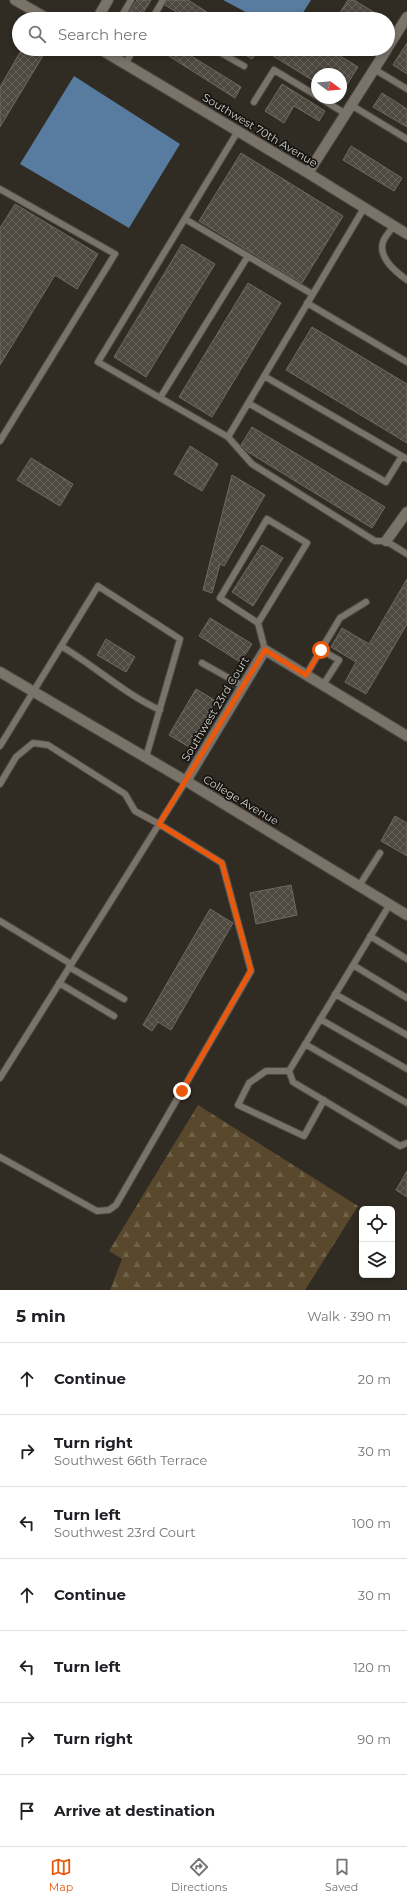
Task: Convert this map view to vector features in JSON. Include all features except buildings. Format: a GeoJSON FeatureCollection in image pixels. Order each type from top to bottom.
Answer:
{"type":"FeatureCollection","features":[{"type":"Feature","properties":{"kind":"street"},"geometry":{"type":"LineString","coordinates":[[15,0],[36,12]]}},
{"type":"Feature","properties":{"kind":"street"},"geometry":{"type":"LineString","coordinates":[[101,12],[108,0]]}},
{"type":"Feature","properties":{"kind":"street"},"geometry":{"type":"LineString","coordinates":[[395,36],[407,17]]}},
{"type":"Feature","properties":{"kind":"street","name":"Southwest 70th Avenue"},"geometry":{"type":"LineString","coordinates":[[112,56],[407,234]]}},
{"type":"Feature","properties":{"kind":"street"},"geometry":{"type":"LineString","coordinates":[[308,173],[382,56]]}},
{"type":"Feature","properties":{"kind":"street"},"geometry":{"type":"LineString","coordinates":[[386,541],[407,512]]}},
{"type":"Feature","properties":{"kind":"street"},"geometry":{"type":"LineString","coordinates":[[265,650],[407,736]]}},
{"type":"Feature","properties":{"kind":"street","name":"Southwest 23rd Court"},"geometry":{"type":"LineString","coordinates":[[186,781],[265,650]]}},
{"type":"Feature","properties":{"kind":"street","name":"College Avenue"},"geometry":{"type":"LineString","coordinates":[[0,672],[146,757],[407,915]]}},
{"type":"Feature","properties":{"kind":"lane"},"geometry":{"type":"LineString","coordinates":[[124,12],[131,0]]}},
{"type":"Feature","properties":{"kind":"lane"},"geometry":{"type":"LineString","coordinates":[[156,12],[163,0]]}},
{"type":"Feature","properties":{"kind":"lane"},"geometry":{"type":"LineString","coordinates":[[125,64],[130,56]]}},
{"type":"Feature","properties":{"kind":"lane"},"geometry":{"type":"LineString","coordinates":[[226,56],[244,66]]}},
{"type":"Feature","properties":{"kind":"lane"},"geometry":{"type":"LineString","coordinates":[[374,69],[407,90]]}},
{"type":"Feature","properties":{"kind":"lane"},"geometry":{"type":"LineString","coordinates":[[254,102],[274,70],[311,93]]}},
{"type":"Feature","properties":{"kind":"lane"},"geometry":{"type":"LineString","coordinates":[[336,104],[407,139]]}},
{"type":"Feature","properties":{"kind":"lane"},"geometry":{"type":"LineString","coordinates":[[238,131],[98,362],[228,437],[252,464],[375,541],[386,541],[407,554]]}},
{"type":"Feature","properties":{"kind":"lane"},"geometry":{"type":"LineString","coordinates":[[0,189],[115,254],[0,441]]}},
{"type":"Feature","properties":{"kind":"lane"},"geometry":{"type":"LineString","coordinates":[[228,437],[364,208]]}},
{"type":"Feature","properties":{"kind":"lane"},"geometry":{"type":"LineString","coordinates":[[185,219],[312,294]]}},
{"type":"Feature","properties":{"kind":"lane"},"geometry":{"type":"LineString","coordinates":[[394,226],[386,236],[382,249],[389,264],[407,280]]}},
{"type":"Feature","properties":{"kind":"lane"},"geometry":{"type":"LineString","coordinates":[[160,398],[248,256]]}},
{"type":"Feature","properties":{"kind":"lane"},"geometry":{"type":"LineString","coordinates":[[307,303],[407,362]]}},
{"type":"Feature","properties":{"kind":"lane"},"geometry":{"type":"LineString","coordinates":[[248,403],[386,482],[404,457],[264,376]]}},
{"type":"Feature","properties":{"kind":"lane"},"geometry":{"type":"LineString","coordinates":[[258,623],[307,543],[267,519],[220,598],[258,623],[265,650]]}},
{"type":"Feature","properties":{"kind":"lane"},"geometry":{"type":"LineString","coordinates":[[0,746],[2,736],[33,691],[98,586],[180,639],[146,757]]}},
{"type":"Feature","properties":{"kind":"lane"},"geometry":{"type":"LineString","coordinates":[[306,675],[340,618],[366,602]]}},
{"type":"Feature","properties":{"kind":"lane"},"geometry":{"type":"LineString","coordinates":[[61,646],[85,660],[106,678],[140,701],[160,710]]}},
{"type":"Feature","properties":{"kind":"lane"},"geometry":{"type":"LineString","coordinates":[[321,650],[339,660],[324,685]]}},
{"type":"Feature","properties":{"kind":"lane"},"geometry":{"type":"LineString","coordinates":[[202,663],[243,686]]}},
{"type":"Feature","properties":{"kind":"lane"},"geometry":{"type":"LineString","coordinates":[[0,784],[16,757],[33,743],[48,745],[125,794],[135,811],[222,863],[251,970],[116,1205],[109,1210],[96,1211],[0,1157]]}},
{"type":"Feature","properties":{"kind":"lane"},"geometry":{"type":"LineString","coordinates":[[0,1078],[186,781]]}},
{"type":"Feature","properties":{"kind":"lane"},"geometry":{"type":"LineString","coordinates":[[359,886],[380,853]]}},
{"type":"Feature","properties":{"kind":"lane"},"geometry":{"type":"LineString","coordinates":[[289,1072],[390,904]]}},
{"type":"Feature","properties":{"kind":"lane"},"geometry":{"type":"LineString","coordinates":[[0,921],[124,999]]}},
{"type":"Feature","properties":{"kind":"lane"},"geometry":{"type":"LineString","coordinates":[[370,936],[407,959]]}},
{"type":"Feature","properties":{"kind":"lane"},"geometry":{"type":"LineString","coordinates":[[353,965],[407,998]]}},
{"type":"Feature","properties":{"kind":"lane"},"geometry":{"type":"LineString","coordinates":[[59,983],[114,1016]]}},
{"type":"Feature","properties":{"kind":"lane"},"geometry":{"type":"LineString","coordinates":[[335,994],[407,1035]]}},
{"type":"Feature","properties":{"kind":"lane"},"geometry":{"type":"LineString","coordinates":[[320,1019],[407,1069]]}},
{"type":"Feature","properties":{"kind":"lane"},"geometry":{"type":"LineString","coordinates":[[305,1044],[407,1103]]}},
{"type":"Feature","properties":{"kind":"lane"},"geometry":{"type":"LineString","coordinates":[[289,1072],[266,1071],[249,1083],[238,1105],[304,1136],[324,1100]]}},
{"type":"Feature","properties":{"kind":"lane"},"geometry":{"type":"LineString","coordinates":[[289,1072],[293,1082],[400,1146],[407,1143]]}},
{"type":"Feature","properties":{"kind":"green space"},"geometry":{"type":"Polygon","coordinates":[[[198,1105],[358,1206],[305,1290],[110,1290],[122,1259],[109,1251],[198,1105]]]}},
{"type":"Feature","properties":{"kind":"water"},"geometry":{"type":"Polygon","coordinates":[[[223,0],[311,0],[303,12],[246,12],[223,0]]]}},
{"type":"Feature","properties":{"kind":"water"},"geometry":{"type":"Polygon","coordinates":[[[74,76],[180,144],[129,228],[20,164],[74,76]]]}},
{"type":"Feature","properties":{"kind":"route"},"geometry":{"type":"LineString","coordinates":[[182,1091],[251,970],[222,863],[159,824],[265,650],[306,675],[321,650]]}}]}
